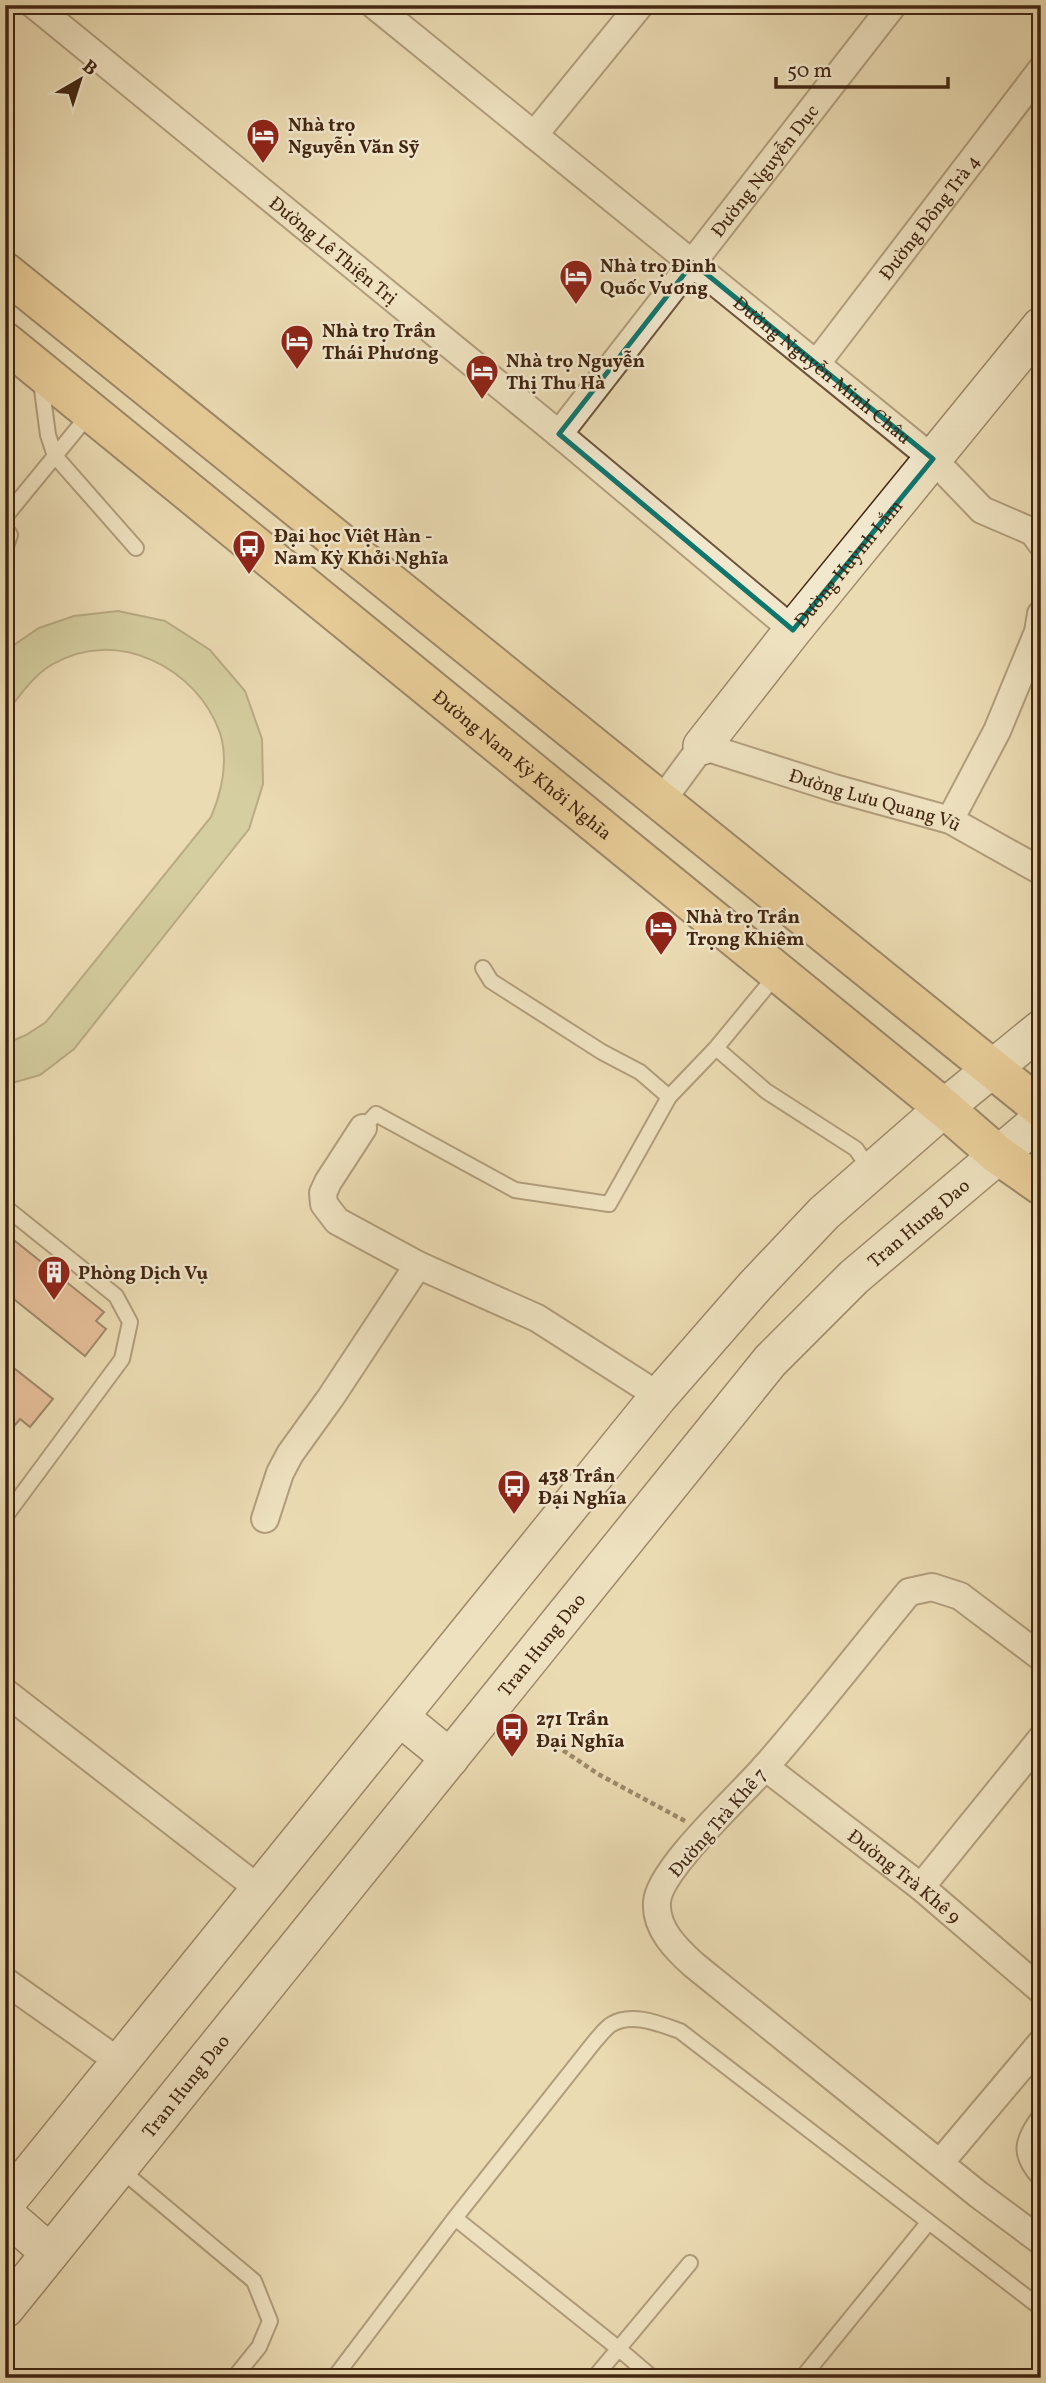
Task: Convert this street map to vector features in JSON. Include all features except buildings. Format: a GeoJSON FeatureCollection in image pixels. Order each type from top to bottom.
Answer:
{"type":"FeatureCollection","features":[{"type":"Feature","properties":{"kind":"main road"},"geometry":{"type":"LineString","coordinates":[[5,272],[1041,1108]]}},
{"type":"Feature","properties":{"kind":"main road","name":"Đường Huỳnh Lắm"},"geometry":{"type":"LineString","coordinates":[[702,746],[1041,326]]}},
{"type":"Feature","properties":{"kind":"main road","name":"Đường Nam Kỳ Khởi Nghĩa"},"geometry":{"type":"LineString","coordinates":[[5,342],[778,972],[998,1155],[1041,1185]]}},
{"type":"Feature","properties":{"kind":"main road"},"geometry":{"type":"LineString","coordinates":[[5,2204],[659,1396],[755,1286],[824,1213],[944,1108],[1041,1029]]}},
{"type":"Feature","properties":{"kind":"main road","name":"Tran Hung Dao"},"geometry":{"type":"LineString","coordinates":[[10,2291],[50,2253],[771,1361],[855,1277],[1041,1119]]}},
{"type":"Feature","properties":{"kind":"main road"},"geometry":{"type":"LineString","coordinates":[[401,1718],[450,1758]]}},
{"type":"Feature","properties":{"kind":"main road"},"geometry":{"type":"LineString","coordinates":[[5,2214],[50,2253]]}},
{"type":"Feature","properties":{"kind":"street","name":"Đường Lê Thiện Trị"},"geometry":{"type":"LineString","coordinates":[[34,5],[793,630]]}},
{"type":"Feature","properties":{"kind":"street","name":"Đường Nguyễn Minh Châu"},"geometry":{"type":"LineString","coordinates":[[374,5],[933,459],[982,510],[1033,532],[1041,543]]}},
{"type":"Feature","properties":{"kind":"street"},"geometry":{"type":"LineString","coordinates":[[534,135],[640,5]]}},
{"type":"Feature","properties":{"kind":"street","name":"Đường Nguyễn Dục"},"geometry":{"type":"LineString","coordinates":[[559,435],[893,5]]}},
{"type":"Feature","properties":{"kind":"street","name":"Đường Đông Trà 4"},"geometry":{"type":"LineString","coordinates":[[817,363],[1041,70]]}},
{"type":"Feature","properties":{"kind":"street"},"geometry":{"type":"LineString","coordinates":[[950,820],[998,731],[1038,632],[1041,614]]}},
{"type":"Feature","properties":{"kind":"street","name":"Đường Huỳnh Lắm"},"geometry":{"type":"LineString","coordinates":[[660,803],[702,746]]}},
{"type":"Feature","properties":{"kind":"street","name":"Đường Lưu Quang Vũ"},"geometry":{"type":"LineString","coordinates":[[702,746],[834,788],[950,820],[1041,871]]}},
{"type":"Feature","properties":{"kind":"street"},"geometry":{"type":"LineString","coordinates":[[363,1128],[323,1193],[324,1204],[337,1221],[418,1265],[537,1318],[659,1396]]}},
{"type":"Feature","properties":{"kind":"street"},"geometry":{"type":"LineString","coordinates":[[265,1518],[290,1454],[418,1265]]}},
{"type":"Feature","properties":{"kind":"street","name":"Đường Trà Khê 7"},"geometry":{"type":"LineString","coordinates":[[1041,1657],[960,1596],[932,1587],[909,1592],[765,1767],[703,1832],[661,1888],[656,1903],[667,1937],[694,1965],[1041,2241]]}},
{"type":"Feature","properties":{"kind":"street"},"geometry":{"type":"LineString","coordinates":[[5,1692],[259,1889]]}},
{"type":"Feature","properties":{"kind":"street"},"geometry":{"type":"LineString","coordinates":[[920,1887],[1041,1739]]}},
{"type":"Feature","properties":{"kind":"street","name":"Đường Trà Khê 9"},"geometry":{"type":"LineString","coordinates":[[765,1767],[920,1887],[1041,1990]]}},
{"type":"Feature","properties":{"kind":"street"},"geometry":{"type":"LineString","coordinates":[[5,1981],[121,2063]]}},
{"type":"Feature","properties":{"kind":"street"},"geometry":{"type":"LineString","coordinates":[[940,2163],[1041,2043]]}},
{"type":"Feature","properties":{"kind":"lane"},"geometry":{"type":"LineString","coordinates":[[39,370],[48,435],[55,456],[136,548]]}},
{"type":"Feature","properties":{"kind":"lane"},"geometry":{"type":"LineString","coordinates":[[5,517],[91,412]]}},
{"type":"Feature","properties":{"kind":"lane"},"geometry":{"type":"LineString","coordinates":[[5,527],[10,535],[5,550]]}},
{"type":"Feature","properties":{"kind":"lane"},"geometry":{"type":"LineString","coordinates":[[483,968],[491,981],[603,1052],[640,1072],[669,1097]]}},
{"type":"Feature","properties":{"kind":"lane"},"geometry":{"type":"LineString","coordinates":[[363,1128],[376,1114],[515,1190],[609,1204],[669,1097],[716,1048],[778,972]]}},
{"type":"Feature","properties":{"kind":"lane"},"geometry":{"type":"LineString","coordinates":[[716,1048],[766,1091],[856,1149],[871,1171]]}},
{"type":"Feature","properties":{"kind":"lane"},"geometry":{"type":"LineString","coordinates":[[5,1207],[116,1296],[130,1322],[122,1359],[5,1517]]}},
{"type":"Feature","properties":{"kind":"lane"},"geometry":{"type":"LineString","coordinates":[[334,2378],[595,2040],[612,2023],[632,2018],[655,2022],[680,2031],[1041,2308]]}},
{"type":"Feature","properties":{"kind":"lane"},"geometry":{"type":"LineString","coordinates":[[1041,2114],[1030,2129],[1023,2147],[1027,2165],[1041,2180]]}},
{"type":"Feature","properties":{"kind":"lane"},"geometry":{"type":"LineString","coordinates":[[119,2168],[254,2281],[270,2321],[259,2347],[234,2378]]}},
{"type":"Feature","properties":{"kind":"lane"},"geometry":{"type":"LineString","coordinates":[[455,2218],[620,2348],[653,2378]]}},
{"type":"Feature","properties":{"kind":"lane"},"geometry":{"type":"LineString","coordinates":[[802,2378],[928,2223]]}},
{"type":"Feature","properties":{"kind":"lane"},"geometry":{"type":"LineString","coordinates":[[594,2378],[690,2263]]}},
{"type":"Feature","properties":{"kind":"path"},"geometry":{"type":"LineString","coordinates":[[542,1736],[598,1774],[703,1832]]}},
{"type":"Feature","properties":{"kind":"highlighted area"},"geometry":{"type":"Polygon","coordinates":[[[693,263],[933,459],[793,630],[559,434],[693,263]]]}},
{"type":"Feature","properties":{"kind":"green space"},"geometry":{"type":"Polygon","coordinates":[[[118,611],[165,621],[210,650],[245,691],[262,739],[263,784],[249,829],[74,1049],[40,1075],[5,1085],[5,1044],[46,1022],[211,817],[221,787],[223,744],[209,710],[193,689],[174,672],[152,660],[127,652],[102,650],[77,654],[53,664],[39,674],[5,714],[5,651],[39,628],[74,616],[118,611]]]}},
{"type":"Feature","properties":{"kind":"place","name":"Nhà trọ Nguyễn Văn Sỹ"},"geometry":{"type":"Point","coordinates":[263,165]}},
{"type":"Feature","properties":{"kind":"place","name":"Nhà trọ Đinh Quốc Vương"},"geometry":{"type":"Point","coordinates":[576,306]}},
{"type":"Feature","properties":{"kind":"place","name":"Nhà trọ Trần Thái Phương"},"geometry":{"type":"Point","coordinates":[297,371]}},
{"type":"Feature","properties":{"kind":"place","name":"Nhà trọ Nguyễn Thị Thu Hà"},"geometry":{"type":"Point","coordinates":[482,401]}},
{"type":"Feature","properties":{"kind":"place","name":"Đại học Việt Hàn - Nam Kỳ Khởi Nghĩa"},"geometry":{"type":"Point","coordinates":[249,576]}},
{"type":"Feature","properties":{"kind":"place","name":"Nhà trọ Trần Trọng Khiêm"},"geometry":{"type":"Point","coordinates":[661,957]}},
{"type":"Feature","properties":{"kind":"place","name":"Phòng Dịch Vụ"},"geometry":{"type":"Point","coordinates":[54,1302]}},
{"type":"Feature","properties":{"kind":"place","name":"438 Trần Đại Nghĩa"},"geometry":{"type":"Point","coordinates":[514,1516]}},
{"type":"Feature","properties":{"kind":"place","name":"271 Trần Đại Nghĩa"},"geometry":{"type":"Point","coordinates":[512,1759]}}]}
